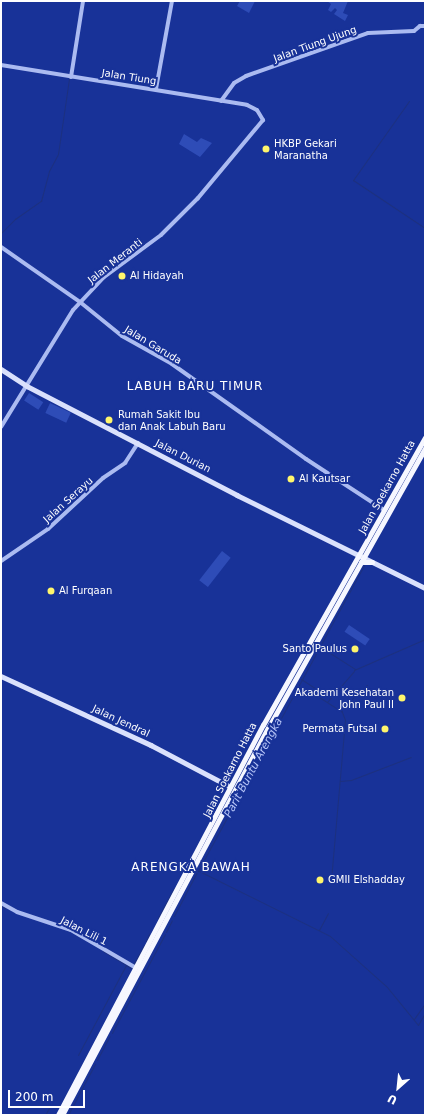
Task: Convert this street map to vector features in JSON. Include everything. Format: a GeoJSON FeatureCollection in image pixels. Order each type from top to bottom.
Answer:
{"type":"FeatureCollection","features":[{"type":"Feature","properties":{"kind":"main road","name":"Jalan Durian"},"geometry":{"type":"LineString","coordinates":[[1,369],[27,386],[359,556]]}},
{"type":"Feature","properties":{"kind":"main road","name":"Jalan Soekarno Hatta"},"geometry":{"type":"LineString","coordinates":[[62,1115],[266,727],[384,510],[425,438]]}},
{"type":"Feature","properties":{"kind":"main road","name":"Jalan Soekarno Hatta"},"geometry":{"type":"LineString","coordinates":[[359,556],[425,448]]}},
{"type":"Feature","properties":{"kind":"main road"},"geometry":{"type":"LineString","coordinates":[[359,556],[425,588]]}},
{"type":"Feature","properties":{"kind":"main road","name":"Jalan Jendral"},"geometry":{"type":"LineString","coordinates":[[1,676],[151,745],[230,787]]}},
{"type":"Feature","properties":{"kind":"main road","name":"Jalan Soekarno Hatta"},"geometry":{"type":"LineString","coordinates":[[58,1115],[108,1025],[134,967],[230,787],[266,727]]}},
{"type":"Feature","properties":{"kind":"street"},"geometry":{"type":"LineString","coordinates":[[69,76],[83,1]]}},
{"type":"Feature","properties":{"kind":"street"},"geometry":{"type":"LineString","coordinates":[[156,89],[172,1]]}},
{"type":"Feature","properties":{"kind":"street","name":"Jalan Tiung Ujung"},"geometry":{"type":"LineString","coordinates":[[221,101],[234,83],[246,76],[368,33],[416,31],[420,26],[425,26]]}},
{"type":"Feature","properties":{"kind":"street","name":"Jalan Tiung"},"geometry":{"type":"LineString","coordinates":[[1,65],[156,89],[254,108],[263,118],[260,125]]}},
{"type":"Feature","properties":{"kind":"street","name":"Jalan Meranti"},"geometry":{"type":"LineString","coordinates":[[1,427],[80,302],[104,277],[161,235],[260,125]]}},
{"type":"Feature","properties":{"kind":"street","name":"Jalan Garuda"},"geometry":{"type":"LineString","coordinates":[[1,247],[80,302],[122,336],[172,364],[302,456],[384,510]]}},
{"type":"Feature","properties":{"kind":"street","name":"Jalan Serayu"},"geometry":{"type":"LineString","coordinates":[[1,561],[48,529],[103,478],[125,463],[138,443]]}},
{"type":"Feature","properties":{"kind":"street","name":"Jalan Lili 1"},"geometry":{"type":"LineString","coordinates":[[1,903],[17,912],[71,930],[134,967]]}},
{"type":"Feature","properties":{"kind":"shaded area"},"geometry":{"type":"Polygon","coordinates":[[[240,1],[255,1],[249,13],[237,6],[240,1]]]}},
{"type":"Feature","properties":{"kind":"shaded area"},"geometry":{"type":"Polygon","coordinates":[[[327,1],[348,1],[343,13],[348,15],[345,21],[334,14],[337,10],[335,8],[331,12],[328,10],[331,4],[327,1]]]}},
{"type":"Feature","properties":{"kind":"shaded area"},"geometry":{"type":"Polygon","coordinates":[[[184,134],[197,142],[201,138],[212,143],[200,157],[179,144],[184,134]]]}},
{"type":"Feature","properties":{"kind":"shaded area"},"geometry":{"type":"Polygon","coordinates":[[[29,393],[43,402],[38,410],[24,401],[29,393]]]}},
{"type":"Feature","properties":{"kind":"shaded area"},"geometry":{"type":"Polygon","coordinates":[[[50,403],[71,413],[66,423],[45,413],[50,403]]]}},
{"type":"Feature","properties":{"kind":"shaded area"},"geometry":{"type":"Polygon","coordinates":[[[222,551],[231,558],[208,587],[199,580],[222,551]]]}},
{"type":"Feature","properties":{"kind":"shaded area"},"geometry":{"type":"Polygon","coordinates":[[[349,625],[370,639],[365,646],[345,632],[349,625]]]}},
{"type":"Feature","properties":{"kind":"waterway"},"geometry":{"type":"LineString","coordinates":[[1,233],[15,219],[41,201],[49,171],[58,154],[69,79]]}},
{"type":"Feature","properties":{"kind":"waterway"},"geometry":{"type":"LineString","coordinates":[[409,101],[353,180],[425,228]]}},
{"type":"Feature","properties":{"kind":"waterway","name":"Parit Buntu Arengka"},"geometry":{"type":"LineString","coordinates":[[198,871],[364,565]]}},
{"type":"Feature","properties":{"kind":"waterway"},"geometry":{"type":"LineString","coordinates":[[354,670],[425,639]]}},
{"type":"Feature","properties":{"kind":"waterway"},"geometry":{"type":"LineString","coordinates":[[319,646],[355,669]]}},
{"type":"Feature","properties":{"kind":"waterway"},"geometry":{"type":"LineString","coordinates":[[327,702],[354,671]]}},
{"type":"Feature","properties":{"kind":"waterway"},"geometry":{"type":"LineString","coordinates":[[301,679],[330,698]]}},
{"type":"Feature","properties":{"kind":"waterway"},"geometry":{"type":"LineString","coordinates":[[342,712],[341,709],[367,685],[375,698]]}},
{"type":"Feature","properties":{"kind":"waterway"},"geometry":{"type":"LineString","coordinates":[[319,697],[342,712],[345,720],[331,880]]}},
{"type":"Feature","properties":{"kind":"waterway"},"geometry":{"type":"LineString","coordinates":[[340,781],[351,780],[411,757]]}},
{"type":"Feature","properties":{"kind":"waterway"},"geometry":{"type":"LineString","coordinates":[[199,871],[330,936],[387,987],[418,1025],[425,1013]]}},
{"type":"Feature","properties":{"kind":"waterway","name":"Parit Buntu Arengka"},"geometry":{"type":"LineString","coordinates":[[174,916],[197,872]]}},
{"type":"Feature","properties":{"kind":"waterway","name":"Parit Buntu Arengka"},"geometry":{"type":"LineString","coordinates":[[158,918],[174,888]]}},
{"type":"Feature","properties":{"kind":"waterway"},"geometry":{"type":"LineString","coordinates":[[1,905],[5,908]]}},
{"type":"Feature","properties":{"kind":"waterway"},"geometry":{"type":"LineString","coordinates":[[319,930],[328,913]]}},
{"type":"Feature","properties":{"kind":"waterway","name":"Parit Buntu Arengka"},"geometry":{"type":"LineString","coordinates":[[166,932],[172,920]]}},
{"type":"Feature","properties":{"kind":"waterway","name":"Parit Buntu Arengka"},"geometry":{"type":"LineString","coordinates":[[146,941],[149,934]]}},
{"type":"Feature","properties":{"kind":"waterway","name":"Parit Buntu Arengka"},"geometry":{"type":"LineString","coordinates":[[112,1033],[165,934]]}},
{"type":"Feature","properties":{"kind":"waterway","name":"Parit Buntu Arengka"},"geometry":{"type":"LineString","coordinates":[[133,965],[144,945]]}},
{"type":"Feature","properties":{"kind":"waterway"},"geometry":{"type":"LineString","coordinates":[[103,951],[126,965]]}},
{"type":"Feature","properties":{"kind":"waterway","name":"Parit Buntu Arengka"},"geometry":{"type":"LineString","coordinates":[[78,1055],[126,965],[131,968]]}},
{"type":"Feature","properties":{"kind":"waterway"},"geometry":{"type":"LineString","coordinates":[[414,1019],[425,1003]]}},
{"type":"Feature","properties":{"kind":"waterway","name":"Parit Buntu Arengka"},"geometry":{"type":"LineString","coordinates":[[97,1060],[110,1036]]}},
{"type":"Feature","properties":{"kind":"waterway","name":"Parit Buntu Arengka"},"geometry":{"type":"LineString","coordinates":[[68,1115],[95,1064]]}},
{"type":"Feature","properties":{"kind":"waterway"},"geometry":{"type":"LineString","coordinates":[[45,1115],[49,1108]]}},
{"type":"Feature","properties":{"kind":"place","name":"HKBP Gekari Maranatha"},"geometry":{"type":"Point","coordinates":[266,149]}},
{"type":"Feature","properties":{"kind":"place","name":"Al Hidayah"},"geometry":{"type":"Point","coordinates":[122,276]}},
{"type":"Feature","properties":{"kind":"place","name":"Rumah Sakit Ibu dan Anak Labuh Baru"},"geometry":{"type":"Point","coordinates":[109,420]}},
{"type":"Feature","properties":{"kind":"place","name":"Al Kautsar"},"geometry":{"type":"Point","coordinates":[291,479]}},
{"type":"Feature","properties":{"kind":"place","name":"Al Furqaan"},"geometry":{"type":"Point","coordinates":[51,591]}},
{"type":"Feature","properties":{"kind":"place","name":"Santo Paulus"},"geometry":{"type":"Point","coordinates":[355,649]}},
{"type":"Feature","properties":{"kind":"place","name":"Akademi Kesehatan John Paul II"},"geometry":{"type":"Point","coordinates":[402,698]}},
{"type":"Feature","properties":{"kind":"place","name":"Permata Futsal"},"geometry":{"type":"Point","coordinates":[385,729]}},
{"type":"Feature","properties":{"kind":"place","name":"GMII Elshadday"},"geometry":{"type":"Point","coordinates":[320,880]}},
{"type":"Feature","properties":{"kind":"district","name":"LABUH BARU TIMUR"},"geometry":{"type":"Point","coordinates":[195,387]}},
{"type":"Feature","properties":{"kind":"district","name":"ARENGKA BAWAH"},"geometry":{"type":"Point","coordinates":[191,868]}}]}
